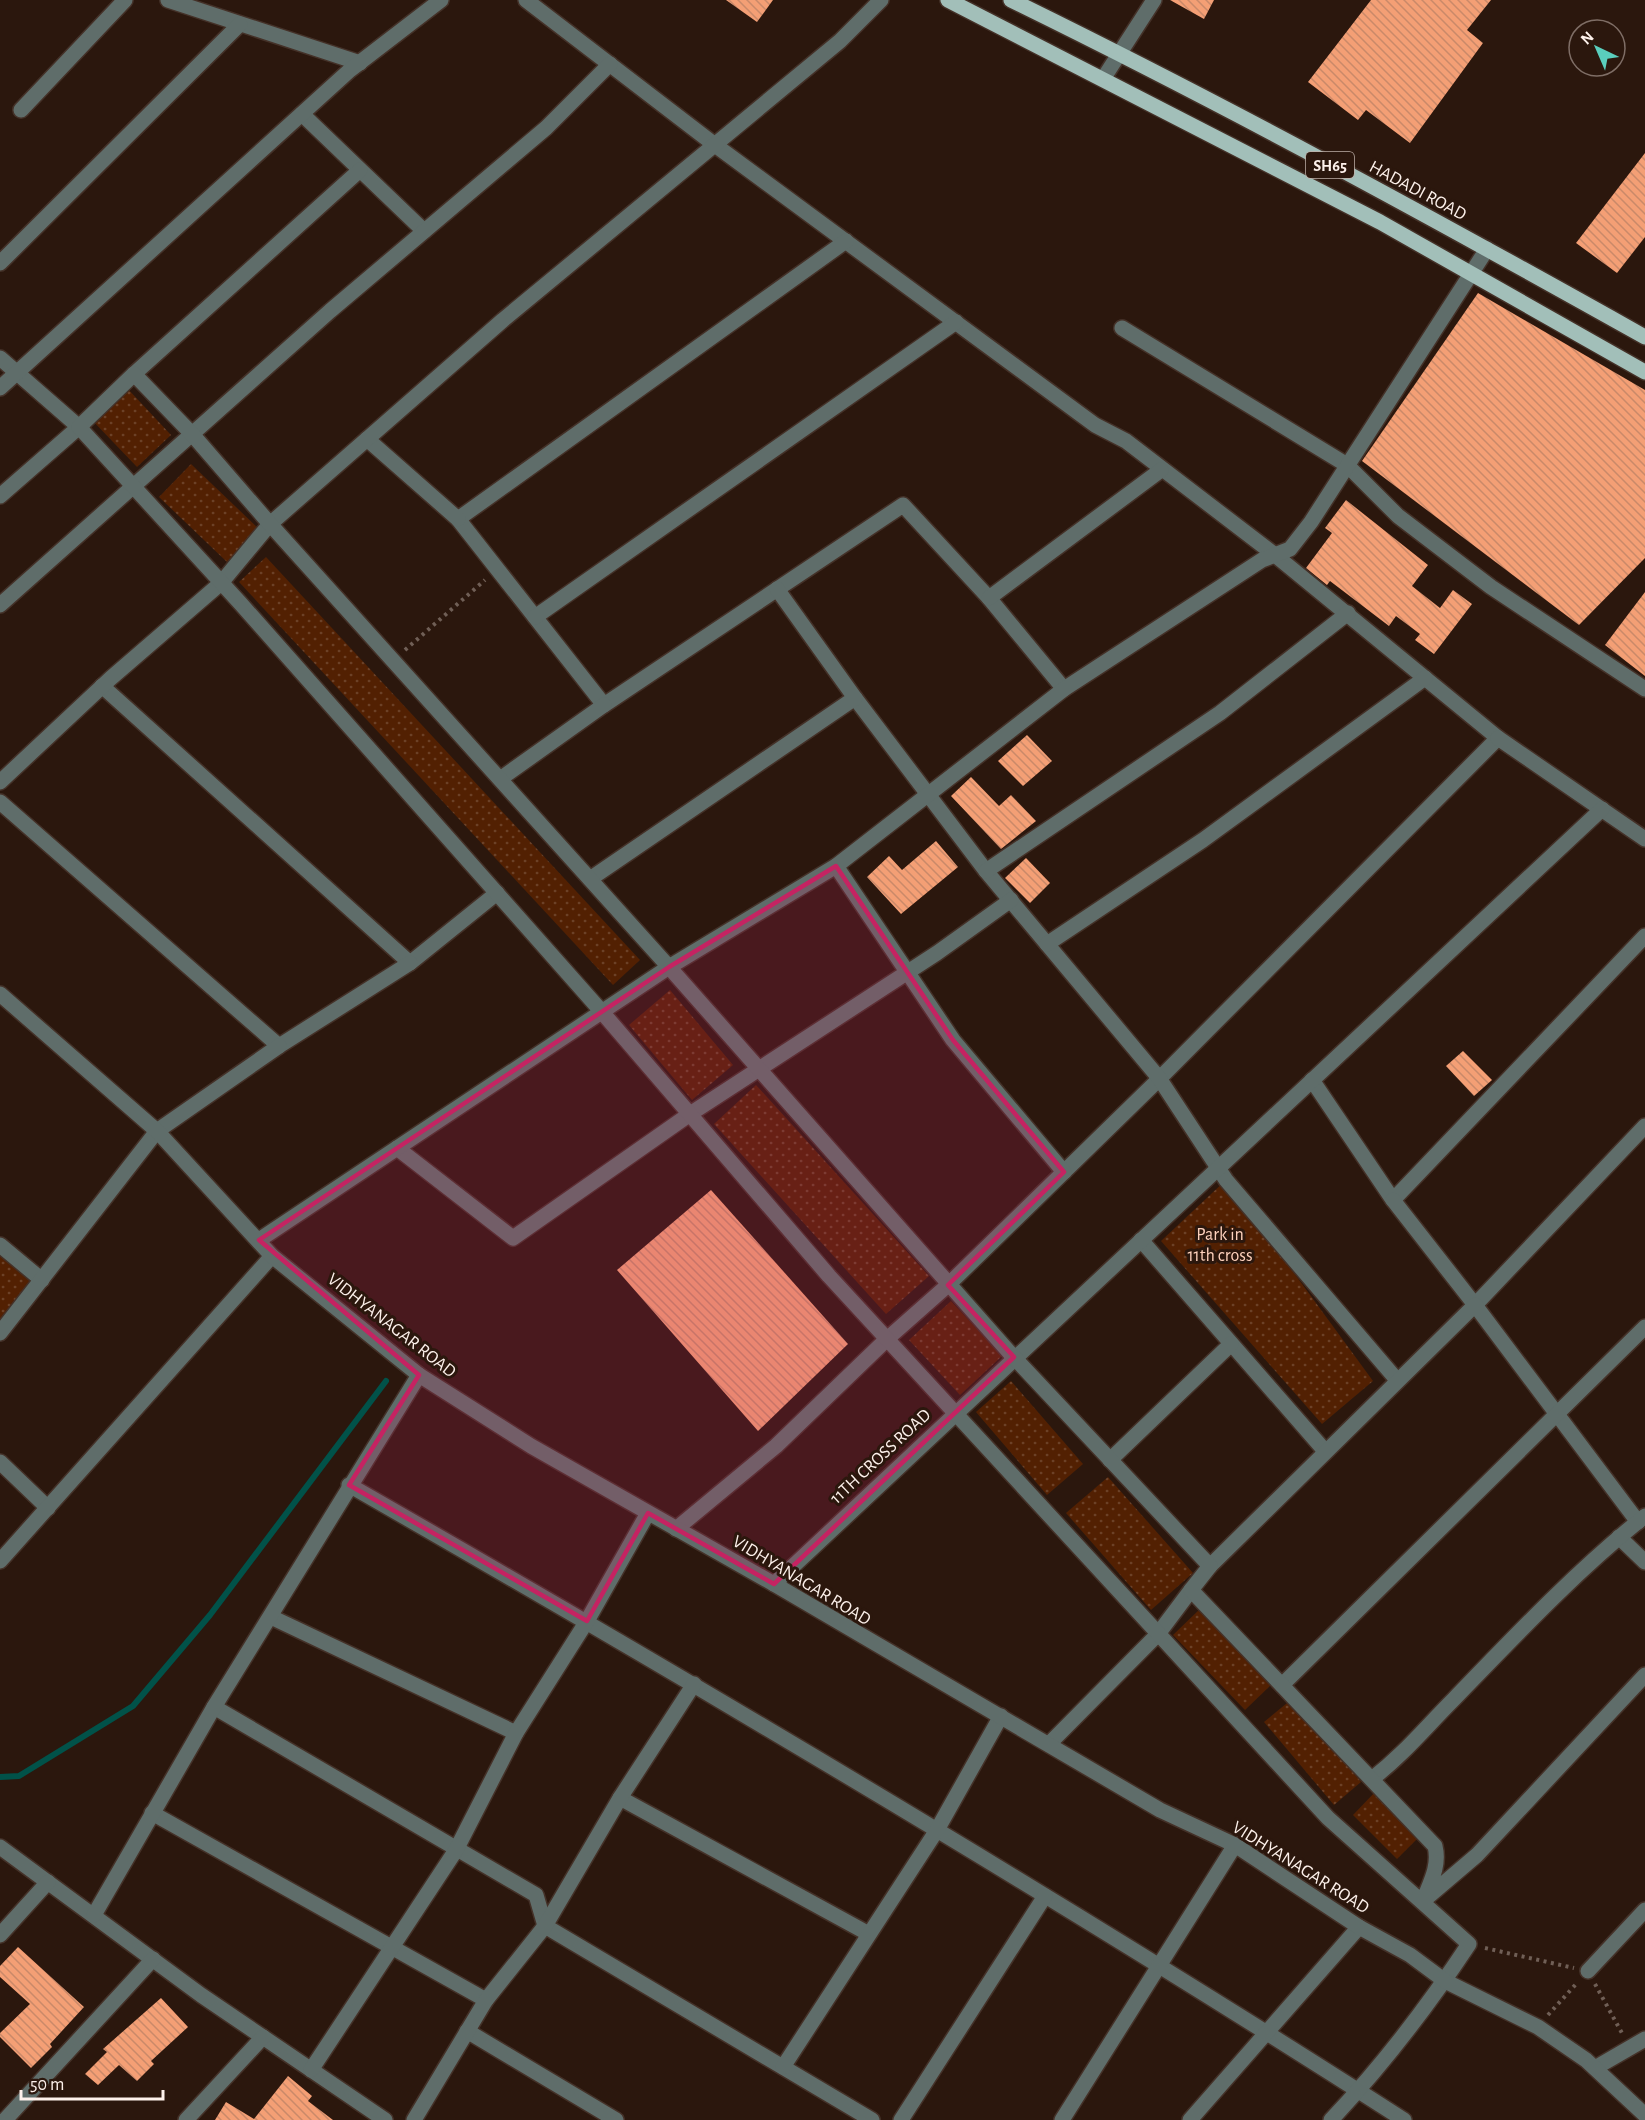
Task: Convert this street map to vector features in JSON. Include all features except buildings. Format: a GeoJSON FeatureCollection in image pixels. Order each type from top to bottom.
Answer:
{"type":"FeatureCollection","features":[{"type":"Feature","properties":{"kind":"main road"},"geometry":{"type":"LineString","coordinates":[[948,0],[1380,222],[1645,372]]}},
{"type":"Feature","properties":{"kind":"main road","name":"HADADI ROAD"},"geometry":{"type":"LineString","coordinates":[[1011,0],[1120,54],[1487,249],[1645,337]]}},
{"type":"Feature","properties":{"kind":"street"},"geometry":{"type":"LineString","coordinates":[[21,110],[125,0]]}},
{"type":"Feature","properties":{"kind":"street"},"geometry":{"type":"LineString","coordinates":[[168,0],[360,63]]}},
{"type":"Feature","properties":{"kind":"street"},"geometry":{"type":"LineString","coordinates":[[0,388],[302,114],[360,63],[441,0]]}},
{"type":"Feature","properties":{"kind":"street"},"geometry":{"type":"LineString","coordinates":[[526,0],[715,145],[1095,425],[1126,441],[1348,613],[1498,738],[1645,839]]}},
{"type":"Feature","properties":{"kind":"street"},"geometry":{"type":"LineString","coordinates":[[0,782],[102,686],[221,583],[270,525],[503,320],[840,41],[881,0]]}},
{"type":"Feature","properties":{"kind":"street"},"geometry":{"type":"LineString","coordinates":[[1103,79],[1154,0]]}},
{"type":"Feature","properties":{"kind":"street"},"geometry":{"type":"LineString","coordinates":[[0,262],[240,24]]}},
{"type":"Feature","properties":{"kind":"street"},"geometry":{"type":"LineString","coordinates":[[0,605],[132,485],[546,128],[610,64]]}},
{"type":"Feature","properties":{"kind":"street"},"geometry":{"type":"LineString","coordinates":[[302,114],[424,231]]}},
{"type":"Feature","properties":{"kind":"street"},"geometry":{"type":"LineString","coordinates":[[0,496],[79,427],[134,374],[360,170]]}},
{"type":"Feature","properties":{"kind":"street"},"geometry":{"type":"LineString","coordinates":[[458,519],[846,241]]}},
{"type":"Feature","properties":{"kind":"street"},"geometry":{"type":"LineString","coordinates":[[259,1240],[669,967],[836,866],[1064,689],[1262,560],[1290,549],[1473,274],[1487,249]]}},
{"type":"Feature","properties":{"kind":"street"},"geometry":{"type":"LineString","coordinates":[[535,617],[956,322]]}},
{"type":"Feature","properties":{"kind":"street"},"geometry":{"type":"LineString","coordinates":[[1122,328],[1347,465],[1398,516],[1491,587],[1645,689]]}},
{"type":"Feature","properties":{"kind":"street"},"geometry":{"type":"LineString","coordinates":[[0,358],[79,427],[132,485],[602,1012],[829,1276],[1328,1818],[1469,1944],[1445,1981],[1359,2091],[1331,2120]]}},
{"type":"Feature","properties":{"kind":"street"},"geometry":{"type":"LineString","coordinates":[[134,374],[192,434],[270,525],[669,967],[948,1285],[1210,1566]]}},
{"type":"Feature","properties":{"kind":"street"},"geometry":{"type":"LineString","coordinates":[[367,439],[458,519],[604,705]]}},
{"type":"Feature","properties":{"kind":"street"},"geometry":{"type":"LineString","coordinates":[[989,598],[1161,470]]}},
{"type":"Feature","properties":{"kind":"street"},"geometry":{"type":"LineString","coordinates":[[500,779],[604,705],[903,505],[989,598],[1064,689]]}},
{"type":"Feature","properties":{"kind":"street"},"geometry":{"type":"LineString","coordinates":[[777,589],[855,698],[986,871],[1159,1078],[1218,1168],[1397,1380]]}},
{"type":"Feature","properties":{"kind":"street"},"geometry":{"type":"LineString","coordinates":[[986,871],[1220,713],[1348,613]]}},
{"type":"Feature","properties":{"kind":"street"},"geometry":{"type":"LineString","coordinates":[[1047,944],[1203,840],[1425,678]]}},
{"type":"Feature","properties":{"kind":"street"},"geometry":{"type":"LineString","coordinates":[[102,686],[410,963]]}},
{"type":"Feature","properties":{"kind":"street"},"geometry":{"type":"LineString","coordinates":[[590,879],[855,698]]}},
{"type":"Feature","properties":{"kind":"street"},"geometry":{"type":"LineString","coordinates":[[676,1529],[776,1446],[887,1339],[948,1285],[1159,1078],[1498,738]]}},
{"type":"Feature","properties":{"kind":"street"},"geometry":{"type":"LineString","coordinates":[[0,802],[279,1046]]}},
{"type":"Feature","properties":{"kind":"street","name":"11TH CROSS ROAD"},"geometry":{"type":"LineString","coordinates":[[774,1584],[1602,809]]}},
{"type":"Feature","properties":{"kind":"street"},"geometry":{"type":"LineString","coordinates":[[836,866],[953,1040],[1064,1172]]}},
{"type":"Feature","properties":{"kind":"street"},"geometry":{"type":"LineString","coordinates":[[0,1333],[158,1131],[279,1046],[410,963],[497,893]]}},
{"type":"Feature","properties":{"kind":"street"},"geometry":{"type":"LineString","coordinates":[[397,1148],[513,1238],[690,1114],[907,973],[1011,900]]}},
{"type":"Feature","properties":{"kind":"street"},"geometry":{"type":"LineString","coordinates":[[1393,1200],[1645,936]]}},
{"type":"Feature","properties":{"kind":"street","name":"VIDHYANAGAR ROAD"},"geometry":{"type":"LineString","coordinates":[[0,994],[158,1131],[272,1256],[419,1375],[531,1446],[774,1584],[876,1646],[1001,1716],[1160,1810],[1235,1845],[1359,1927],[1410,1955],[1445,1981],[1538,2027],[1595,2068],[1645,2115]]}},
{"type":"Feature","properties":{"kind":"street"},"geometry":{"type":"LineString","coordinates":[[1312,1080],[1393,1200],[1475,1305],[1557,1417],[1641,1519],[1596,1556],[1467,1685],[1403,1754],[1372,1779]]}},
{"type":"Feature","properties":{"kind":"street"},"geometry":{"type":"LineString","coordinates":[[1049,1744],[1158,1634],[1210,1566],[1475,1305],[1645,1126]]}},
{"type":"Feature","properties":{"kind":"street"},"geometry":{"type":"LineString","coordinates":[[1141,1240],[1325,1451]]}},
{"type":"Feature","properties":{"kind":"street"},"geometry":{"type":"LineString","coordinates":[[0,1245],[42,1280]]}},
{"type":"Feature","properties":{"kind":"street"},"geometry":{"type":"LineString","coordinates":[[0,1561],[272,1256]]}},
{"type":"Feature","properties":{"kind":"street"},"geometry":{"type":"LineString","coordinates":[[1282,1685],[1557,1417],[1645,1327]]}},
{"type":"Feature","properties":{"kind":"street"},"geometry":{"type":"LineString","coordinates":[[1110,1460],[1232,1344]]}},
{"type":"Feature","properties":{"kind":"street"},"geometry":{"type":"LineString","coordinates":[[94,1915],[214,1707],[419,1375]]}},
{"type":"Feature","properties":{"kind":"street"},"geometry":{"type":"LineString","coordinates":[[0,1462],[48,1508]]}},
{"type":"Feature","properties":{"kind":"street"},"geometry":{"type":"LineString","coordinates":[[349,1485],[694,1684],[1269,2033],[1404,2120]]}},
{"type":"Feature","properties":{"kind":"street"},"geometry":{"type":"LineString","coordinates":[[311,2070],[456,1850],[516,1733],[587,1621],[648,1513]]}},
{"type":"Feature","properties":{"kind":"street"},"geometry":{"type":"LineString","coordinates":[[1619,1537],[1645,1562]]}},
{"type":"Feature","properties":{"kind":"street"},"geometry":{"type":"LineString","coordinates":[[1191,1590],[1435,1846],[1438,1858],[1436,1869],[1423,1901]]}},
{"type":"Feature","properties":{"kind":"street"},"geometry":{"type":"LineString","coordinates":[[271,1617],[516,1733]]}},
{"type":"Feature","properties":{"kind":"street"},"geometry":{"type":"LineString","coordinates":[[1423,1901],[1477,1855],[1645,1676]]}},
{"type":"Feature","properties":{"kind":"street"},"geometry":{"type":"LineString","coordinates":[[414,2120],[486,2000],[545,1926],[620,1798],[694,1684]]}},
{"type":"Feature","properties":{"kind":"street"},"geometry":{"type":"LineString","coordinates":[[214,1707],[536,1895],[545,1926],[872,2120]]}},
{"type":"Feature","properties":{"kind":"street"},"geometry":{"type":"LineString","coordinates":[[783,2067],[936,1830],[1001,1716]]}},
{"type":"Feature","properties":{"kind":"street"},"geometry":{"type":"LineString","coordinates":[[620,1798],[869,1934]]}},
{"type":"Feature","properties":{"kind":"street"},"geometry":{"type":"LineString","coordinates":[[152,1813],[486,2000]]}},
{"type":"Feature","properties":{"kind":"street"},"geometry":{"type":"LineString","coordinates":[[1062,2120],[1235,1845]]}},
{"type":"Feature","properties":{"kind":"street"},"geometry":{"type":"LineString","coordinates":[[0,1847],[153,1959],[385,2120]]}},
{"type":"Feature","properties":{"kind":"street"},"geometry":{"type":"LineString","coordinates":[[0,1935],[48,1882]]}},
{"type":"Feature","properties":{"kind":"street"},"geometry":{"type":"LineString","coordinates":[[901,2120],[1045,1896]]}},
{"type":"Feature","properties":{"kind":"street"},"geometry":{"type":"LineString","coordinates":[[1588,1971],[1645,1910]]}},
{"type":"Feature","properties":{"kind":"street"},"geometry":{"type":"LineString","coordinates":[[1190,2120],[1269,2033],[1359,1927]]}},
{"type":"Feature","properties":{"kind":"street"},"geometry":{"type":"LineString","coordinates":[[5,2120],[153,1959]]}},
{"type":"Feature","properties":{"kind":"street"},"geometry":{"type":"LineString","coordinates":[[467,2031],[616,2120]]}},
{"type":"Feature","properties":{"kind":"street"},"geometry":{"type":"LineString","coordinates":[[186,2120],[263,2037]]}},
{"type":"Feature","properties":{"kind":"street"},"geometry":{"type":"LineString","coordinates":[[1595,2068],[1645,2039]]}},
{"type":"Feature","properties":{"kind":"path"},"geometry":{"type":"LineString","coordinates":[[394,661],[497,570]]}},
{"type":"Feature","properties":{"kind":"path"},"geometry":{"type":"LineString","coordinates":[[1469,1944],[1588,1971],[1628,2043]]}},
{"type":"Feature","properties":{"kind":"path"},"geometry":{"type":"LineString","coordinates":[[1538,2027],[1588,1971]]}},
{"type":"Feature","properties":{"kind":"highlighted area"},"geometry":{"type":"Polygon","coordinates":[[[836,866],[953,1040],[1064,1172],[948,1285],[1014,1357],[774,1584],[648,1513],[587,1621],[349,1485],[419,1375],[259,1240],[669,967],[836,866]]]}},
{"type":"Feature","properties":{"kind":"green space"},"geometry":{"type":"Polygon","coordinates":[[[126,387],[171,435],[137,467],[91,419],[126,387]]]}},
{"type":"Feature","properties":{"kind":"green space"},"geometry":{"type":"Polygon","coordinates":[[[191,464],[259,529],[227,562],[159,497],[191,464]]]}},
{"type":"Feature","properties":{"kind":"green space"},"geometry":{"type":"Polygon","coordinates":[[[266,557],[640,960],[613,985],[239,582],[266,557]]]}},
{"type":"Feature","properties":{"kind":"green space"},"geometry":{"type":"Polygon","coordinates":[[[670,990],[733,1065],[692,1100],[629,1025],[670,990]]]}},
{"type":"Feature","properties":{"kind":"green space"},"geometry":{"type":"Polygon","coordinates":[[[756,1085],[929,1276],[886,1314],[714,1124],[756,1085]]]}},
{"type":"Feature","properties":{"kind":"green space","name":"Park in 11th cross"},"geometry":{"type":"Polygon","coordinates":[[[1226,1180],[1373,1381],[1322,1424],[1161,1241],[1226,1180]]]}},
{"type":"Feature","properties":{"kind":"green space"},"geometry":{"type":"Polygon","coordinates":[[[0,1256],[30,1281],[0,1319],[0,1256]]]}},
{"type":"Feature","properties":{"kind":"green space"},"geometry":{"type":"Polygon","coordinates":[[[951,1301],[1002,1356],[960,1395],[909,1340],[951,1301]]]}},
{"type":"Feature","properties":{"kind":"green space"},"geometry":{"type":"Polygon","coordinates":[[[1011,1381],[1083,1464],[1047,1495],[976,1412],[1011,1381]]]}},
{"type":"Feature","properties":{"kind":"green space"},"geometry":{"type":"Polygon","coordinates":[[[1108,1477],[1193,1573],[1151,1610],[1066,1513],[1108,1477]]]}},
{"type":"Feature","properties":{"kind":"green space"},"geometry":{"type":"Polygon","coordinates":[[[1202,1607],[1274,1682],[1245,1710],[1173,1635],[1202,1607]]]}},
{"type":"Feature","properties":{"kind":"green space"},"geometry":{"type":"Polygon","coordinates":[[[1292,1699],[1361,1782],[1334,1805],[1264,1722],[1292,1699]]]}},
{"type":"Feature","properties":{"kind":"green space"},"geometry":{"type":"Polygon","coordinates":[[[1377,1790],[1421,1835],[1397,1859],[1353,1815],[1377,1790]]]}},
{"type":"Feature","properties":{"kind":"waterway"},"geometry":{"type":"LineString","coordinates":[[0,1777],[19,1776],[133,1706],[210,1615],[386,1381]]}}]}
